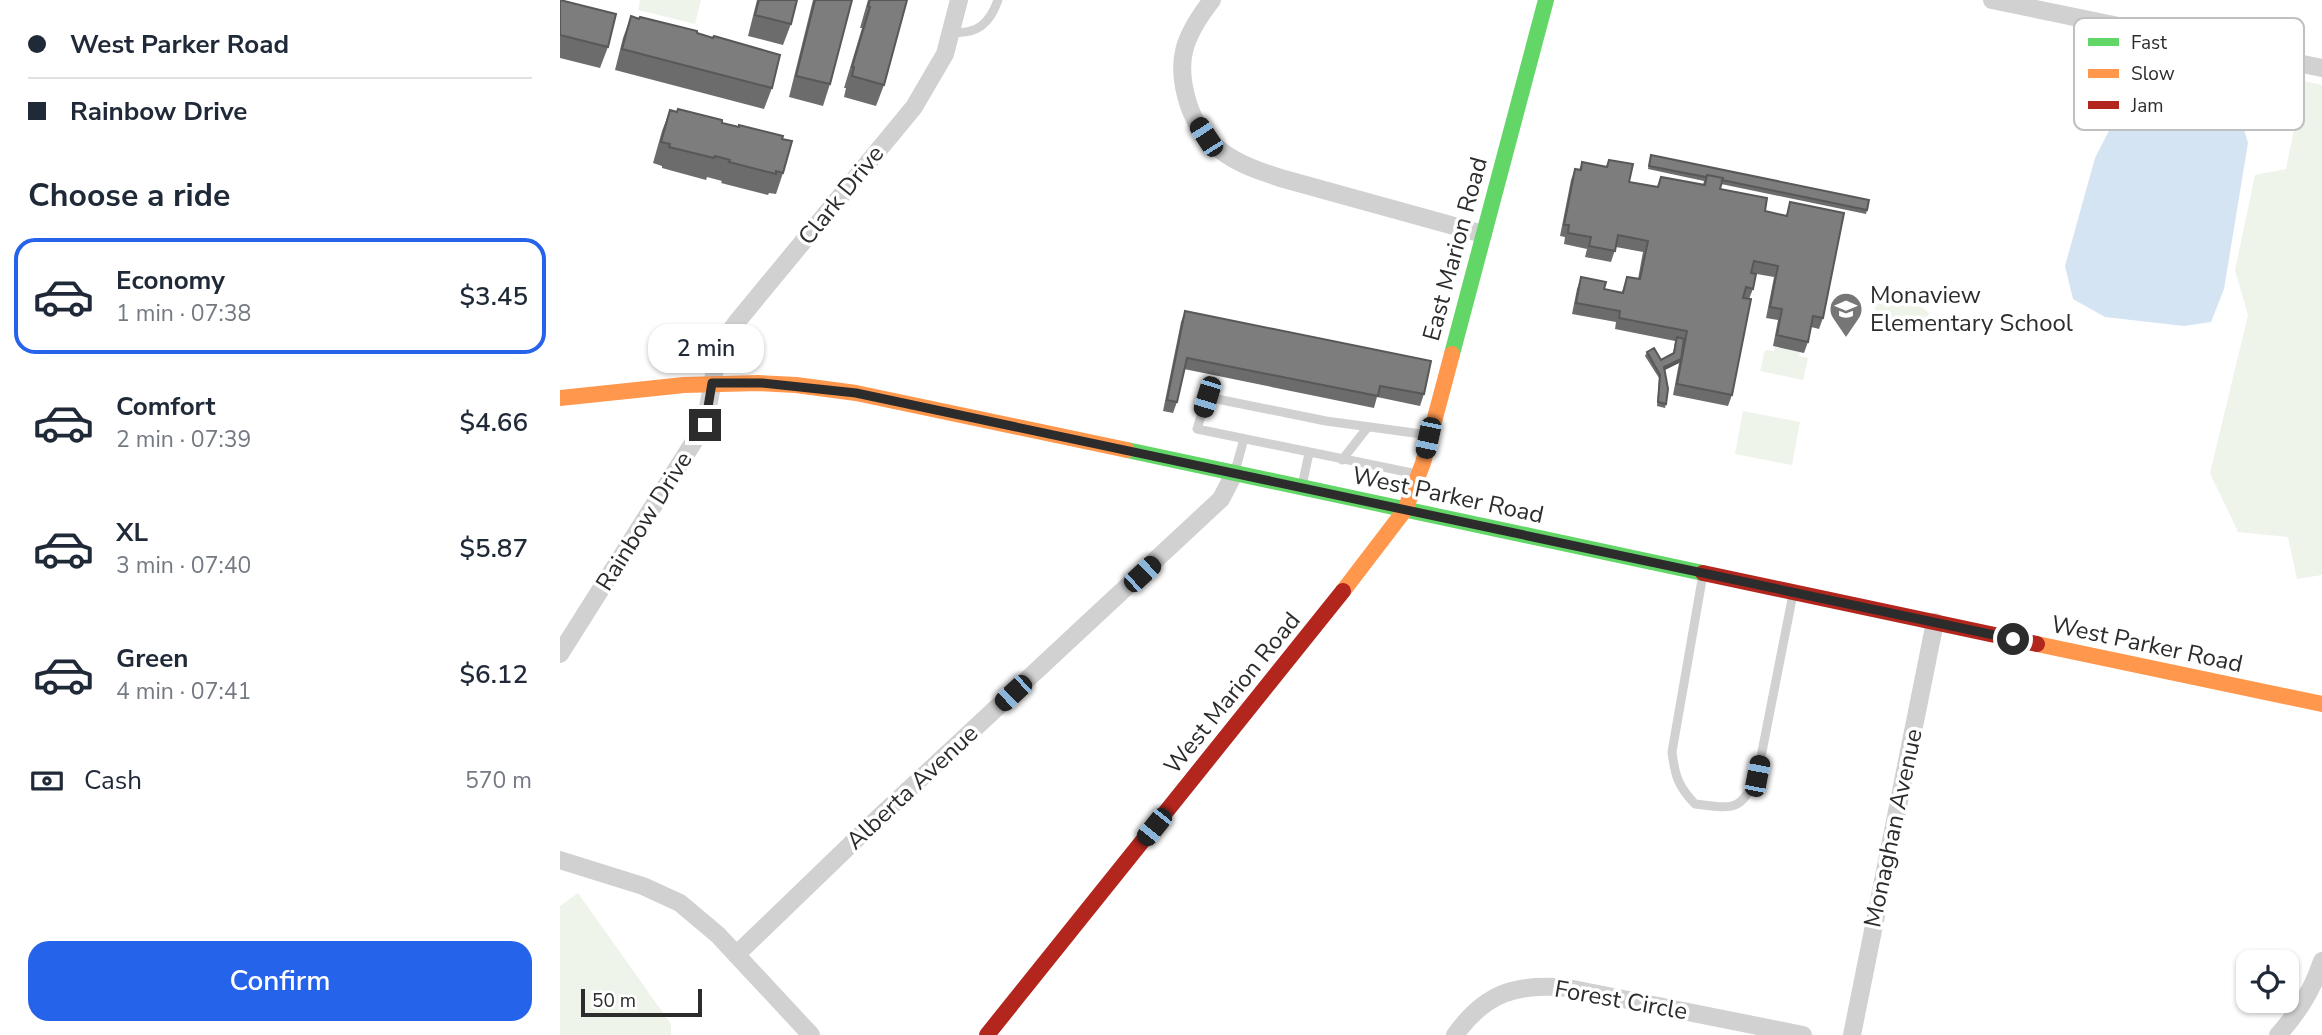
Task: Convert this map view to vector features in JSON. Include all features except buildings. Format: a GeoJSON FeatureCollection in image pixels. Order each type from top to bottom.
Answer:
{"type":"FeatureCollection","features":[{"type":"Feature","properties":{"kind":"street","name":"Clark Drive"},"geometry":{"type":"LineString","coordinates":[[712,383],[719,347],[736,323],[914,107],[936,73],[952,32],[959,0]]}},
{"type":"Feature","properties":{"kind":"street"},"geometry":{"type":"LineString","coordinates":[[1212,0],[1190,31],[1181,72],[1191,113],[1206,137],[1217,148],[1252,168],[1284,179],[1483,234]]}},
{"type":"Feature","properties":{"kind":"street","name":"East Marion Road"},"geometry":{"type":"LineString","coordinates":[[1405,510],[1419,474],[1546,0]]}},
{"type":"Feature","properties":{"kind":"street"},"geometry":{"type":"LineString","coordinates":[[1992,0],[2079,18]]}},
{"type":"Feature","properties":{"kind":"street"},"geometry":{"type":"LineString","coordinates":[[2304,64],[2322,68]]}},
{"type":"Feature","properties":{"kind":"street","name":"West Parker Road"},"geometry":{"type":"LineString","coordinates":[[560,398],[677,384],[712,383],[762,383],[856,393],[2322,704]]}},
{"type":"Feature","properties":{"kind":"street","name":"Rainbow Drive"},"geometry":{"type":"LineString","coordinates":[[560,654],[705,425],[712,383]]}},
{"type":"Feature","properties":{"kind":"street","name":"Alberta Avenue"},"geometry":{"type":"LineString","coordinates":[[736,955],[876,820],[1221,499],[1235,472]]}},
{"type":"Feature","properties":{"kind":"street","name":"West Marion Road"},"geometry":{"type":"LineString","coordinates":[[987,1035],[1363,567],[1405,510]]}},
{"type":"Feature","properties":{"kind":"street","name":"Monaghan Avenue"},"geometry":{"type":"LineString","coordinates":[[1852,1035],[1935,622]]}},
{"type":"Feature","properties":{"kind":"street"},"geometry":{"type":"LineString","coordinates":[[560,860],[643,886],[680,903],[736,955],[811,1035]]}},
{"type":"Feature","properties":{"kind":"street"},"geometry":{"type":"LineString","coordinates":[[2278,1035],[2308,995],[2322,961]]}},
{"type":"Feature","properties":{"kind":"street","name":"Forest Circle"},"geometry":{"type":"LineString","coordinates":[[1455,1035],[1476,1010],[1495,997],[1526,986],[1546,986],[1803,1035]]}},
{"type":"Feature","properties":{"kind":"lane"},"geometry":{"type":"LineString","coordinates":[[952,32],[967,34],[983,27],[998,0]]}},
{"type":"Feature","properties":{"kind":"lane"},"geometry":{"type":"LineString","coordinates":[[1419,474],[1197,429],[1207,397],[1367,428],[1429,435]]}},
{"type":"Feature","properties":{"kind":"lane"},"geometry":{"type":"LineString","coordinates":[[1342,460],[1367,428]]}},
{"type":"Feature","properties":{"kind":"lane"},"geometry":{"type":"LineString","coordinates":[[1235,472],[1244,439]]}},
{"type":"Feature","properties":{"kind":"lane"},"geometry":{"type":"LineString","coordinates":[[1302,487],[1309,453]]}},
{"type":"Feature","properties":{"kind":"lane"},"geometry":{"type":"LineString","coordinates":[[1703,573],[1672,752],[1680,788],[1695,804],[1730,808],[1745,800],[1757,776],[1793,592]]}},
{"type":"Feature","properties":{"kind":"shaded area"},"geometry":{"type":"Polygon","coordinates":[[[640,0],[701,0],[695,24],[638,10],[640,0]]]}},
{"type":"Feature","properties":{"kind":"shaded area"},"geometry":{"type":"Polygon","coordinates":[[[2304,81],[2322,85],[2322,575],[2297,579],[2288,537],[2238,532],[2210,473],[2248,315],[2235,270],[2255,175],[2286,169],[2294,130],[2304,130],[2304,81]]]}},
{"type":"Feature","properties":{"kind":"shaded area"},"geometry":{"type":"Polygon","coordinates":[[[1892,291],[1908,293],[1906,302],[1929,313],[1921,328],[1907,331],[1874,319],[1876,301],[1892,291]]]}},
{"type":"Feature","properties":{"kind":"shaded area"},"geometry":{"type":"Polygon","coordinates":[[[1775,347],[1800,352],[1799,356],[1808,358],[1803,380],[1760,371],[1765,350],[1774,351],[1775,347]]]}},
{"type":"Feature","properties":{"kind":"shaded area"},"geometry":{"type":"Polygon","coordinates":[[[1743,411],[1800,422],[1792,465],[1735,454],[1743,411]]]}},
{"type":"Feature","properties":{"kind":"shaded area"},"geometry":{"type":"Polygon","coordinates":[[[578,893],[671,1024],[671,1035],[560,1035],[560,906],[578,893]]]}},
{"type":"Feature","properties":{"kind":"water"},"geometry":{"type":"Polygon","coordinates":[[[2109,130],[2244,130],[2248,143],[2224,289],[2211,322],[2184,326],[2105,317],[2073,299],[2065,266],[2095,158],[2109,130]]]}},
{"type":"Feature","properties":{"kind":"traffic: fast"},"geometry":{"type":"LineString","coordinates":[[1452,354],[1546,0]]}},
{"type":"Feature","properties":{"kind":"traffic: fast"},"geometry":{"type":"LineString","coordinates":[[1127,450],[1703,573]]}},
{"type":"Feature","properties":{"kind":"traffic: slow"},"geometry":{"type":"LineString","coordinates":[[1343,591],[1405,510],[1423,463],[1452,354]]}},
{"type":"Feature","properties":{"kind":"traffic: slow"},"geometry":{"type":"LineString","coordinates":[[560,398],[684,385],[796,385],[856,393],[1127,450]]}},
{"type":"Feature","properties":{"kind":"traffic: slow"},"geometry":{"type":"LineString","coordinates":[[2037,644],[2322,704]]}},
{"type":"Feature","properties":{"kind":"traffic: jam"},"geometry":{"type":"LineString","coordinates":[[1703,573],[2037,644]]}},
{"type":"Feature","properties":{"kind":"traffic: jam"},"geometry":{"type":"LineString","coordinates":[[987,1035],[1343,591]]}},
{"type":"Feature","properties":{"kind":"place","name":"Monaview Elementary School"},"geometry":{"type":"Point","coordinates":[1846,339]}},
{"type":"Feature","properties":{"kind":"route"},"geometry":{"type":"LineString","coordinates":[[705,425],[712,383],[762,383],[856,393],[2013,639]]}}]}
